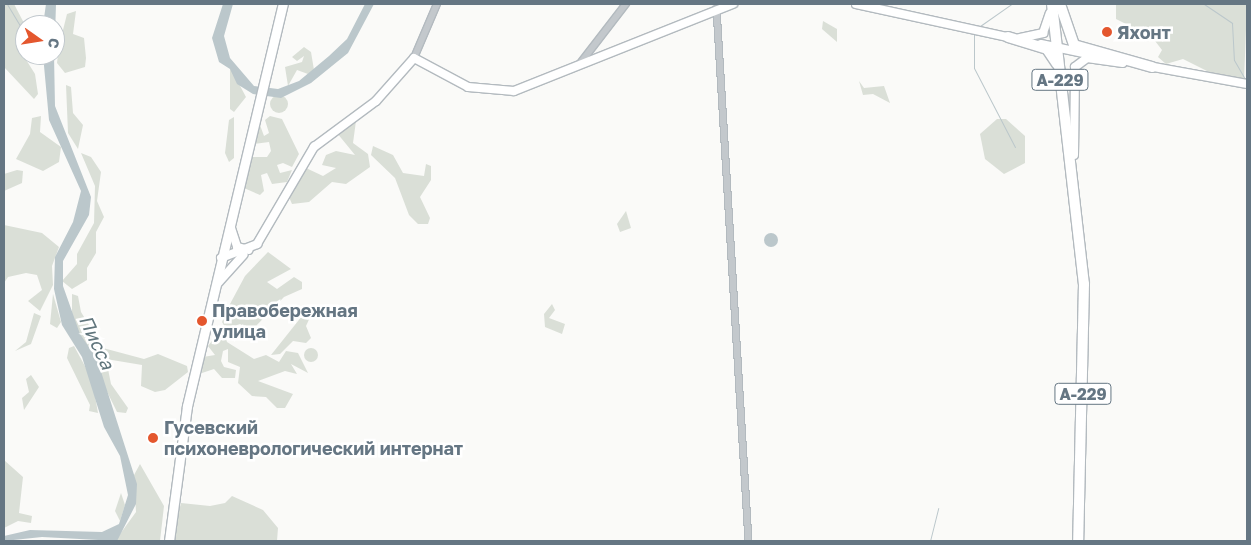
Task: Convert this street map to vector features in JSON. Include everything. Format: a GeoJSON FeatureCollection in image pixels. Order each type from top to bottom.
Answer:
{"type":"FeatureCollection","features":[{"type":"Feature","properties":{"kind":"highway","name":"А-229"},"geometry":{"type":"LineString","coordinates":[[1050,4],[1062,48]]}},
{"type":"Feature","properties":{"kind":"highway","name":"A-229"},"geometry":{"type":"LineString","coordinates":[[1059,4],[1074,45],[1152,67]]}},
{"type":"Feature","properties":{"kind":"highway","name":"А-229"},"geometry":{"type":"LineString","coordinates":[[1059,4],[1084,284],[1078,541]]}},
{"type":"Feature","properties":{"kind":"highway","name":"A-229"},"geometry":{"type":"LineString","coordinates":[[1008,37],[1047,49],[1055,58],[1072,155]]}},
{"type":"Feature","properties":{"kind":"main road"},"geometry":{"type":"LineString","coordinates":[[169,541],[187,406],[282,4]]}},
{"type":"Feature","properties":{"kind":"street"},"geometry":{"type":"LineString","coordinates":[[213,294],[228,268],[261,238],[314,147],[376,100],[414,58],[437,4]]}},
{"type":"Feature","properties":{"kind":"street"},"geometry":{"type":"LineString","coordinates":[[579,66],[626,4]]}},
{"type":"Feature","properties":{"kind":"street"},"geometry":{"type":"LineString","coordinates":[[414,58],[468,87],[497,93],[530,88],[579,66],[733,4]]}},
{"type":"Feature","properties":{"kind":"street"},"geometry":{"type":"LineString","coordinates":[[856,4],[1152,67]]}},
{"type":"Feature","properties":{"kind":"street"},"geometry":{"type":"LineString","coordinates":[[1008,37],[1031,38],[1043,33],[1049,26],[1050,4]]}},
{"type":"Feature","properties":{"kind":"street"},"geometry":{"type":"LineString","coordinates":[[717,10],[749,541]]}},
{"type":"Feature","properties":{"kind":"street"},"geometry":{"type":"LineString","coordinates":[[1072,155],[1071,78],[1077,63],[1092,58],[1247,84]]}},
{"type":"Feature","properties":{"kind":"street"},"geometry":{"type":"LineString","coordinates":[[230,221],[234,243],[249,250]]}},
{"type":"Feature","properties":{"kind":"street"},"geometry":{"type":"LineString","coordinates":[[221,258],[249,250]]}},
{"type":"Feature","properties":{"kind":"shaded area"},"geometry":{"type":"Polygon","coordinates":[[[4,4],[14,4],[20,15],[15,15],[15,65],[29,65],[35,74],[38,94],[34,99],[4,67],[4,4]]]}},
{"type":"Feature","properties":{"kind":"shaded area"},"geometry":{"type":"Polygon","coordinates":[[[46,4],[56,4],[56,15],[44,15],[46,4]]]}},
{"type":"Feature","properties":{"kind":"shaded area"},"geometry":{"type":"Polygon","coordinates":[[[223,4],[233,4],[224,36],[230,58],[254,86],[278,89],[299,81],[329,56],[347,39],[365,4],[374,4],[348,53],[311,83],[281,98],[253,94],[237,84],[230,69],[219,62],[212,38],[223,4]]]}},
{"type":"Feature","properties":{"kind":"shaded area"},"geometry":{"type":"Polygon","coordinates":[[[1116,4],[1247,4],[1244,81],[1219,77],[1183,59],[1166,64],[1158,57],[1162,50],[1152,37],[1116,19],[1116,4]]]}},
{"type":"Feature","properties":{"kind":"shaded area"},"geometry":{"type":"Polygon","coordinates":[[[76,11],[73,34],[84,38],[86,58],[85,67],[65,73],[59,65],[65,65],[65,22],[67,14],[76,11]]]}},
{"type":"Feature","properties":{"kind":"shaded area"},"geometry":{"type":"Polygon","coordinates":[[[823,21],[837,29],[837,42],[822,29],[823,21]]]}},
{"type":"Feature","properties":{"kind":"shaded area"},"geometry":{"type":"Polygon","coordinates":[[[304,47],[311,52],[314,70],[308,74],[297,70],[288,86],[285,67],[302,62],[304,56],[297,61],[292,57],[304,47]]]}},
{"type":"Feature","properties":{"kind":"shaded area"},"geometry":{"type":"Polygon","coordinates":[[[44,65],[54,65],[55,106],[91,197],[89,215],[63,261],[63,286],[80,334],[97,359],[137,484],[136,504],[117,541],[42,537],[4,541],[4,536],[30,530],[102,532],[119,524],[128,495],[120,456],[104,427],[82,357],[62,325],[54,289],[55,257],[73,222],[81,191],[49,120],[44,65]]]}},
{"type":"Feature","properties":{"kind":"shaded area"},"geometry":{"type":"Polygon","coordinates":[[[230,67],[246,97],[234,112],[230,109],[230,67]]]}},
{"type":"Feature","properties":{"kind":"shaded area"},"geometry":{"type":"Polygon","coordinates":[[[859,81],[864,88],[884,86],[890,103],[873,94],[863,95],[859,81]]]}},
{"type":"Feature","properties":{"kind":"shaded area"},"geometry":{"type":"Polygon","coordinates":[[[66,85],[71,87],[73,113],[83,125],[78,149],[68,133],[66,85]]]}},
{"type":"Feature","properties":{"kind":"shaded area"},"geometry":{"type":"Polygon","coordinates":[[[279,95],[285,98],[288,104],[285,110],[279,113],[273,110],[270,104],[273,98],[279,95]]]}},
{"type":"Feature","properties":{"kind":"shaded area"},"geometry":{"type":"Polygon","coordinates":[[[41,116],[40,132],[61,147],[59,162],[43,171],[16,159],[30,134],[32,118],[41,116]]]}},
{"type":"Feature","properties":{"kind":"shaded area"},"geometry":{"type":"Polygon","coordinates":[[[270,116],[282,119],[299,154],[292,167],[283,163],[277,165],[280,173],[292,170],[287,182],[272,184],[267,173],[261,175],[264,191],[260,195],[244,188],[251,157],[267,157],[271,151],[269,142],[254,144],[260,125],[264,136],[269,133],[265,120],[270,116]]]}},
{"type":"Feature","properties":{"kind":"shaded area"},"geometry":{"type":"Polygon","coordinates":[[[234,117],[234,158],[229,162],[225,153],[229,120],[234,117]]]}},
{"type":"Feature","properties":{"kind":"shaded area"},"geometry":{"type":"Polygon","coordinates":[[[997,119],[1006,119],[1025,136],[1025,163],[1004,174],[985,159],[980,134],[997,119]]]}},
{"type":"Feature","properties":{"kind":"shaded area"},"geometry":{"type":"Polygon","coordinates":[[[356,121],[353,143],[368,154],[370,167],[346,184],[332,182],[309,202],[292,204],[289,197],[306,168],[323,176],[336,168],[322,165],[326,155],[336,151],[355,155],[337,133],[356,121]]]}},
{"type":"Feature","properties":{"kind":"shaded area"},"geometry":{"type":"Polygon","coordinates":[[[373,146],[393,155],[403,173],[424,176],[426,164],[431,166],[431,180],[420,197],[430,218],[428,224],[418,224],[409,215],[395,178],[371,155],[373,146]]]}},
{"type":"Feature","properties":{"kind":"shaded area"},"geometry":{"type":"Polygon","coordinates":[[[81,153],[91,157],[101,172],[97,201],[104,217],[96,232],[96,253],[87,268],[87,280],[72,289],[62,281],[77,264],[77,254],[94,223],[95,186],[81,153]]]}},
{"type":"Feature","properties":{"kind":"shaded area"},"geometry":{"type":"Polygon","coordinates":[[[17,170],[23,171],[22,183],[4,191],[4,174],[17,170]]]}},
{"type":"Feature","properties":{"kind":"shaded area"},"geometry":{"type":"Polygon","coordinates":[[[626,211],[631,228],[620,232],[617,224],[626,211]]]}},
{"type":"Feature","properties":{"kind":"shaded area"},"geometry":{"type":"Polygon","coordinates":[[[4,225],[42,233],[59,247],[52,266],[53,285],[40,311],[28,301],[42,290],[37,275],[26,273],[8,277],[4,283],[4,225]]]}},
{"type":"Feature","properties":{"kind":"shaded area"},"geometry":{"type":"Polygon","coordinates":[[[768,233],[774,233],[778,240],[774,247],[768,247],[764,243],[764,237],[768,233]]]}},
{"type":"Feature","properties":{"kind":"shaded area"},"geometry":{"type":"Polygon","coordinates":[[[268,252],[291,269],[267,282],[277,289],[294,277],[302,282],[302,289],[284,297],[252,330],[240,324],[226,329],[222,322],[245,276],[268,252]]]}},
{"type":"Feature","properties":{"kind":"shaded area"},"geometry":{"type":"Polygon","coordinates":[[[53,294],[61,322],[57,328],[50,324],[53,294]]]}},
{"type":"Feature","properties":{"kind":"shaded area"},"geometry":{"type":"Polygon","coordinates":[[[72,294],[78,296],[81,312],[103,348],[144,359],[158,354],[187,366],[188,372],[165,390],[155,392],[141,386],[142,365],[106,359],[111,384],[128,408],[126,413],[117,412],[72,320],[72,294]]]}},
{"type":"Feature","properties":{"kind":"shaded area"},"geometry":{"type":"Polygon","coordinates":[[[552,304],[555,310],[549,318],[565,324],[562,334],[545,327],[544,314],[552,304]]]}},
{"type":"Feature","properties":{"kind":"shaded area"},"geometry":{"type":"Polygon","coordinates":[[[306,311],[312,313],[306,326],[311,338],[306,343],[293,341],[280,354],[271,355],[306,311]]]}},
{"type":"Feature","properties":{"kind":"shaded area"},"geometry":{"type":"Polygon","coordinates":[[[34,313],[41,316],[31,344],[15,351],[26,342],[34,313]]]}},
{"type":"Feature","properties":{"kind":"shaded area"},"geometry":{"type":"Polygon","coordinates":[[[222,328],[227,342],[254,359],[266,355],[279,362],[286,351],[298,353],[308,373],[291,364],[297,374],[285,371],[258,381],[293,394],[285,408],[277,408],[266,397],[252,396],[238,383],[240,367],[228,362],[228,349],[223,351],[221,361],[224,367],[236,370],[235,378],[222,378],[214,369],[202,373],[203,357],[215,355],[208,346],[222,328]]]}},
{"type":"Feature","properties":{"kind":"shaded area"},"geometry":{"type":"Polygon","coordinates":[[[74,346],[92,379],[98,413],[89,411],[90,405],[67,358],[69,348],[74,346]]]}},
{"type":"Feature","properties":{"kind":"shaded area"},"geometry":{"type":"Polygon","coordinates":[[[308,348],[314,348],[318,355],[314,362],[308,362],[304,358],[304,352],[308,348]]]}},
{"type":"Feature","properties":{"kind":"shaded area"},"geometry":{"type":"Polygon","coordinates":[[[31,375],[39,387],[24,410],[22,398],[29,392],[26,379],[31,375]]]}},
{"type":"Feature","properties":{"kind":"shaded area"},"geometry":{"type":"Polygon","coordinates":[[[4,460],[23,477],[19,513],[32,516],[31,523],[18,521],[4,528],[4,460]]]}},
{"type":"Feature","properties":{"kind":"shaded area"},"geometry":{"type":"Polygon","coordinates":[[[140,464],[164,506],[160,541],[115,541],[136,512],[134,475],[140,464]]]}},
{"type":"Feature","properties":{"kind":"shaded area"},"geometry":{"type":"Polygon","coordinates":[[[121,493],[125,505],[120,521],[115,511],[121,493]]]}},
{"type":"Feature","properties":{"kind":"shaded area"},"geometry":{"type":"Polygon","coordinates":[[[232,496],[263,510],[278,528],[277,541],[171,541],[181,503],[210,506],[225,503],[232,496]]]}},
{"type":"Feature","properties":{"kind":"waterway"},"geometry":{"type":"LineString","coordinates":[[7,4],[15,17]]}},
{"type":"Feature","properties":{"kind":"waterway"},"geometry":{"type":"LineString","coordinates":[[980,26],[1012,4]]}},
{"type":"Feature","properties":{"kind":"waterway"},"geometry":{"type":"LineString","coordinates":[[1204,4],[1232,23],[1234,60],[1245,79]]}},
{"type":"Feature","properties":{"kind":"waterway"},"geometry":{"type":"LineString","coordinates":[[974,34],[974,68],[1015,147]]}},
{"type":"Feature","properties":{"kind":"waterway"},"geometry":{"type":"LineString","coordinates":[[1246,92],[1247,106]]}},
{"type":"Feature","properties":{"kind":"waterway"},"geometry":{"type":"LineString","coordinates":[[930,541],[938,508]]}},
{"type":"Feature","properties":{"kind":"place","name":"Яхонт"},"geometry":{"type":"Point","coordinates":[1107,32]}},
{"type":"Feature","properties":{"kind":"place","name":"Правобережная улица"},"geometry":{"type":"Point","coordinates":[202,321]}},
{"type":"Feature","properties":{"kind":"place","name":"Гусевский психоневрологический интернат"},"geometry":{"type":"Point","coordinates":[153,438]}},
{"type":"Feature","properties":{"kind":"water label","name":"Писса"},"geometry":{"type":"Point","coordinates":[97,342]}}]}
